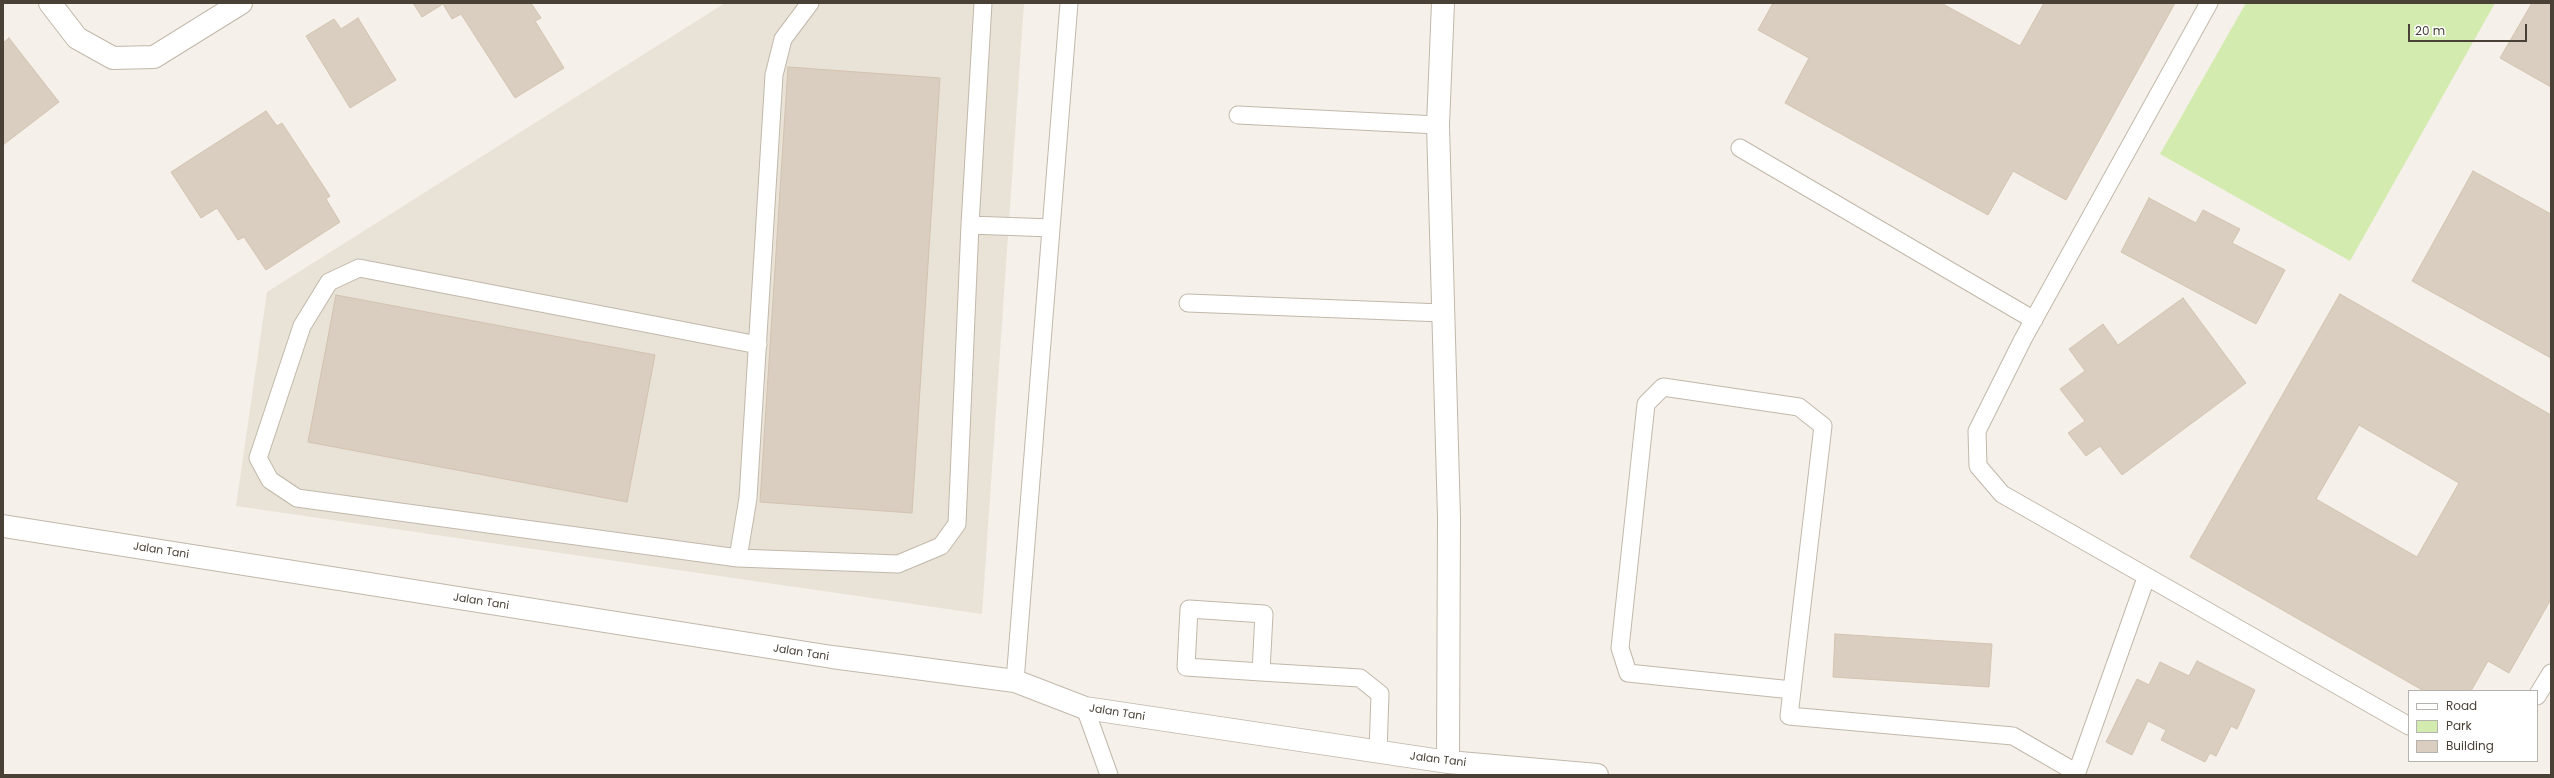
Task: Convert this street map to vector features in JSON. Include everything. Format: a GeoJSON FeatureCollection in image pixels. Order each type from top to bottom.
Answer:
{"type":"FeatureCollection","features":[{"type":"Feature","properties":{"kind":"street"},"geometry":{"type":"LineString","coordinates":[[50,3],[77,38],[113,58],[154,57],[241,3]]}},
{"type":"Feature","properties":{"kind":"street"},"geometry":{"type":"LineString","coordinates":[[1443,3],[1438,125],[1442,313],[1449,518],[1448,762]]}},
{"type":"Feature","properties":{"kind":"street","name":"Jalan Tani"},"geometry":{"type":"LineString","coordinates":[[3,526],[832,658],[1015,681],[1086,708],[1448,762],[1597,775]]}},
{"type":"Feature","properties":{"kind":"lane"},"geometry":{"type":"LineString","coordinates":[[738,558],[748,498],[774,75],[783,39],[810,3]]}},
{"type":"Feature","properties":{"kind":"lane"},"geometry":{"type":"LineString","coordinates":[[758,345],[360,268],[329,282],[302,326],[258,458],[270,480],[297,498],[738,558],[898,564],[941,546],[957,524],[970,225],[983,3]]}},
{"type":"Feature","properties":{"kind":"lane"},"geometry":{"type":"LineString","coordinates":[[1015,681],[1069,3]]}},
{"type":"Feature","properties":{"kind":"lane"},"geometry":{"type":"LineString","coordinates":[[2209,3],[2034,320],[1977,431],[1978,466],[2002,494],[2146,578],[2408,725]]}},
{"type":"Feature","properties":{"kind":"lane"},"geometry":{"type":"LineString","coordinates":[[1238,115],[1438,125]]}},
{"type":"Feature","properties":{"kind":"lane"},"geometry":{"type":"LineString","coordinates":[[1740,148],[2034,320]]}},
{"type":"Feature","properties":{"kind":"lane"},"geometry":{"type":"LineString","coordinates":[[970,225],[1051,228]]}},
{"type":"Feature","properties":{"kind":"lane"},"geometry":{"type":"LineString","coordinates":[[1188,303],[1442,313]]}},
{"type":"Feature","properties":{"kind":"lane"},"geometry":{"type":"LineString","coordinates":[[1792,690],[1628,673],[1620,648],[1646,404],[1663,387],[1799,407],[1823,426],[1789,716],[2013,736],[2076,774],[2146,578]]}},
{"type":"Feature","properties":{"kind":"lane"},"geometry":{"type":"LineString","coordinates":[[1261,672],[1264,614],[1189,609],[1186,667],[1261,672],[1360,678],[1380,694],[1378,752]]}},
{"type":"Feature","properties":{"kind":"lane"},"geometry":{"type":"LineString","coordinates":[[2538,694],[2551,673]]}},
{"type":"Feature","properties":{"kind":"lane"},"geometry":{"type":"LineString","coordinates":[[1086,708],[1109,775]]}},
{"type":"Feature","properties":{"kind":"shaded area"},"geometry":{"type":"Polygon","coordinates":[[[725,3],[1024,3],[982,614],[236,506],[267,292],[725,3]]]}},
{"type":"Feature","properties":{"kind":"green space"},"geometry":{"type":"Polygon","coordinates":[[[2246,3],[2495,3],[2350,261],[2160,154],[2246,3]]]}},
{"type":"Feature","properties":{"kind":"building"},"geometry":{"type":"Polygon","coordinates":[[[413,3],[531,3],[541,18],[535,21],[564,68],[515,98],[461,14],[452,19],[443,4],[422,17],[413,3]]]}},
{"type":"Feature","properties":{"kind":"building"},"geometry":{"type":"Polygon","coordinates":[[[1773,3],[1941,3],[2020,46],[2044,3],[2175,3],[2066,200],[2013,171],[1988,215],[1785,103],[1809,58],[1758,30],[1773,3]]]}},
{"type":"Feature","properties":{"kind":"building"},"geometry":{"type":"Polygon","coordinates":[[[2532,3],[2551,3],[2551,87],[2500,58],[2532,3]]]}},
{"type":"Feature","properties":{"kind":"building"},"geometry":{"type":"Polygon","coordinates":[[[358,18],[396,80],[350,108],[306,36],[334,19],[341,29],[358,18]]]}},
{"type":"Feature","properties":{"kind":"building"},"geometry":{"type":"Polygon","coordinates":[[[9,38],[59,102],[3,145],[3,43],[9,38]]]}},
{"type":"Feature","properties":{"kind":"building"},"geometry":{"type":"Polygon","coordinates":[[[788,67],[940,78],[912,513],[760,502],[788,67]]]}},
{"type":"Feature","properties":{"kind":"building"},"geometry":{"type":"Polygon","coordinates":[[[266,111],[277,126],[282,123],[330,196],[326,199],[340,222],[266,270],[244,237],[238,240],[217,208],[201,218],[171,172],[266,111]]]}},
{"type":"Feature","properties":{"kind":"building"},"geometry":{"type":"Polygon","coordinates":[[[2473,171],[2551,214],[2551,358],[2412,281],[2473,171]]]}},
{"type":"Feature","properties":{"kind":"building"},"geometry":{"type":"Polygon","coordinates":[[[2149,198],[2196,223],[2203,210],[2240,229],[2232,243],[2285,270],[2256,324],[2121,252],[2149,198]]]}},
{"type":"Feature","properties":{"kind":"building"},"geometry":{"type":"Polygon","coordinates":[[[2340,294],[2551,415],[2551,599],[2509,673],[2488,661],[2472,690],[2422,690],[2190,557],[2340,294]],[[2359,425],[2316,499],[2417,557],[2459,483],[2359,425]]]}},
{"type":"Feature","properties":{"kind":"building"},"geometry":{"type":"Polygon","coordinates":[[[336,295],[655,355],[627,502],[308,442],[336,295]]]}},
{"type":"Feature","properties":{"kind":"building"},"geometry":{"type":"Polygon","coordinates":[[[2183,298],[2246,383],[2122,475],[2100,446],[2086,456],[2068,433],[2085,421],[2060,389],[2085,371],[2069,349],[2103,324],[2118,345],[2183,298]]]}},
{"type":"Feature","properties":{"kind":"building"},"geometry":{"type":"Polygon","coordinates":[[[1835,634],[1992,644],[1989,687],[1833,677],[1835,634]]]}},
{"type":"Feature","properties":{"kind":"building"},"geometry":{"type":"Polygon","coordinates":[[[2197,661],[2255,690],[2237,729],[2231,726],[2216,756],[2210,753],[2205,762],[2161,740],[2166,730],[2148,721],[2132,755],[2106,742],[2137,679],[2149,685],[2160,662],[2189,676],[2197,661]]]}}]}
